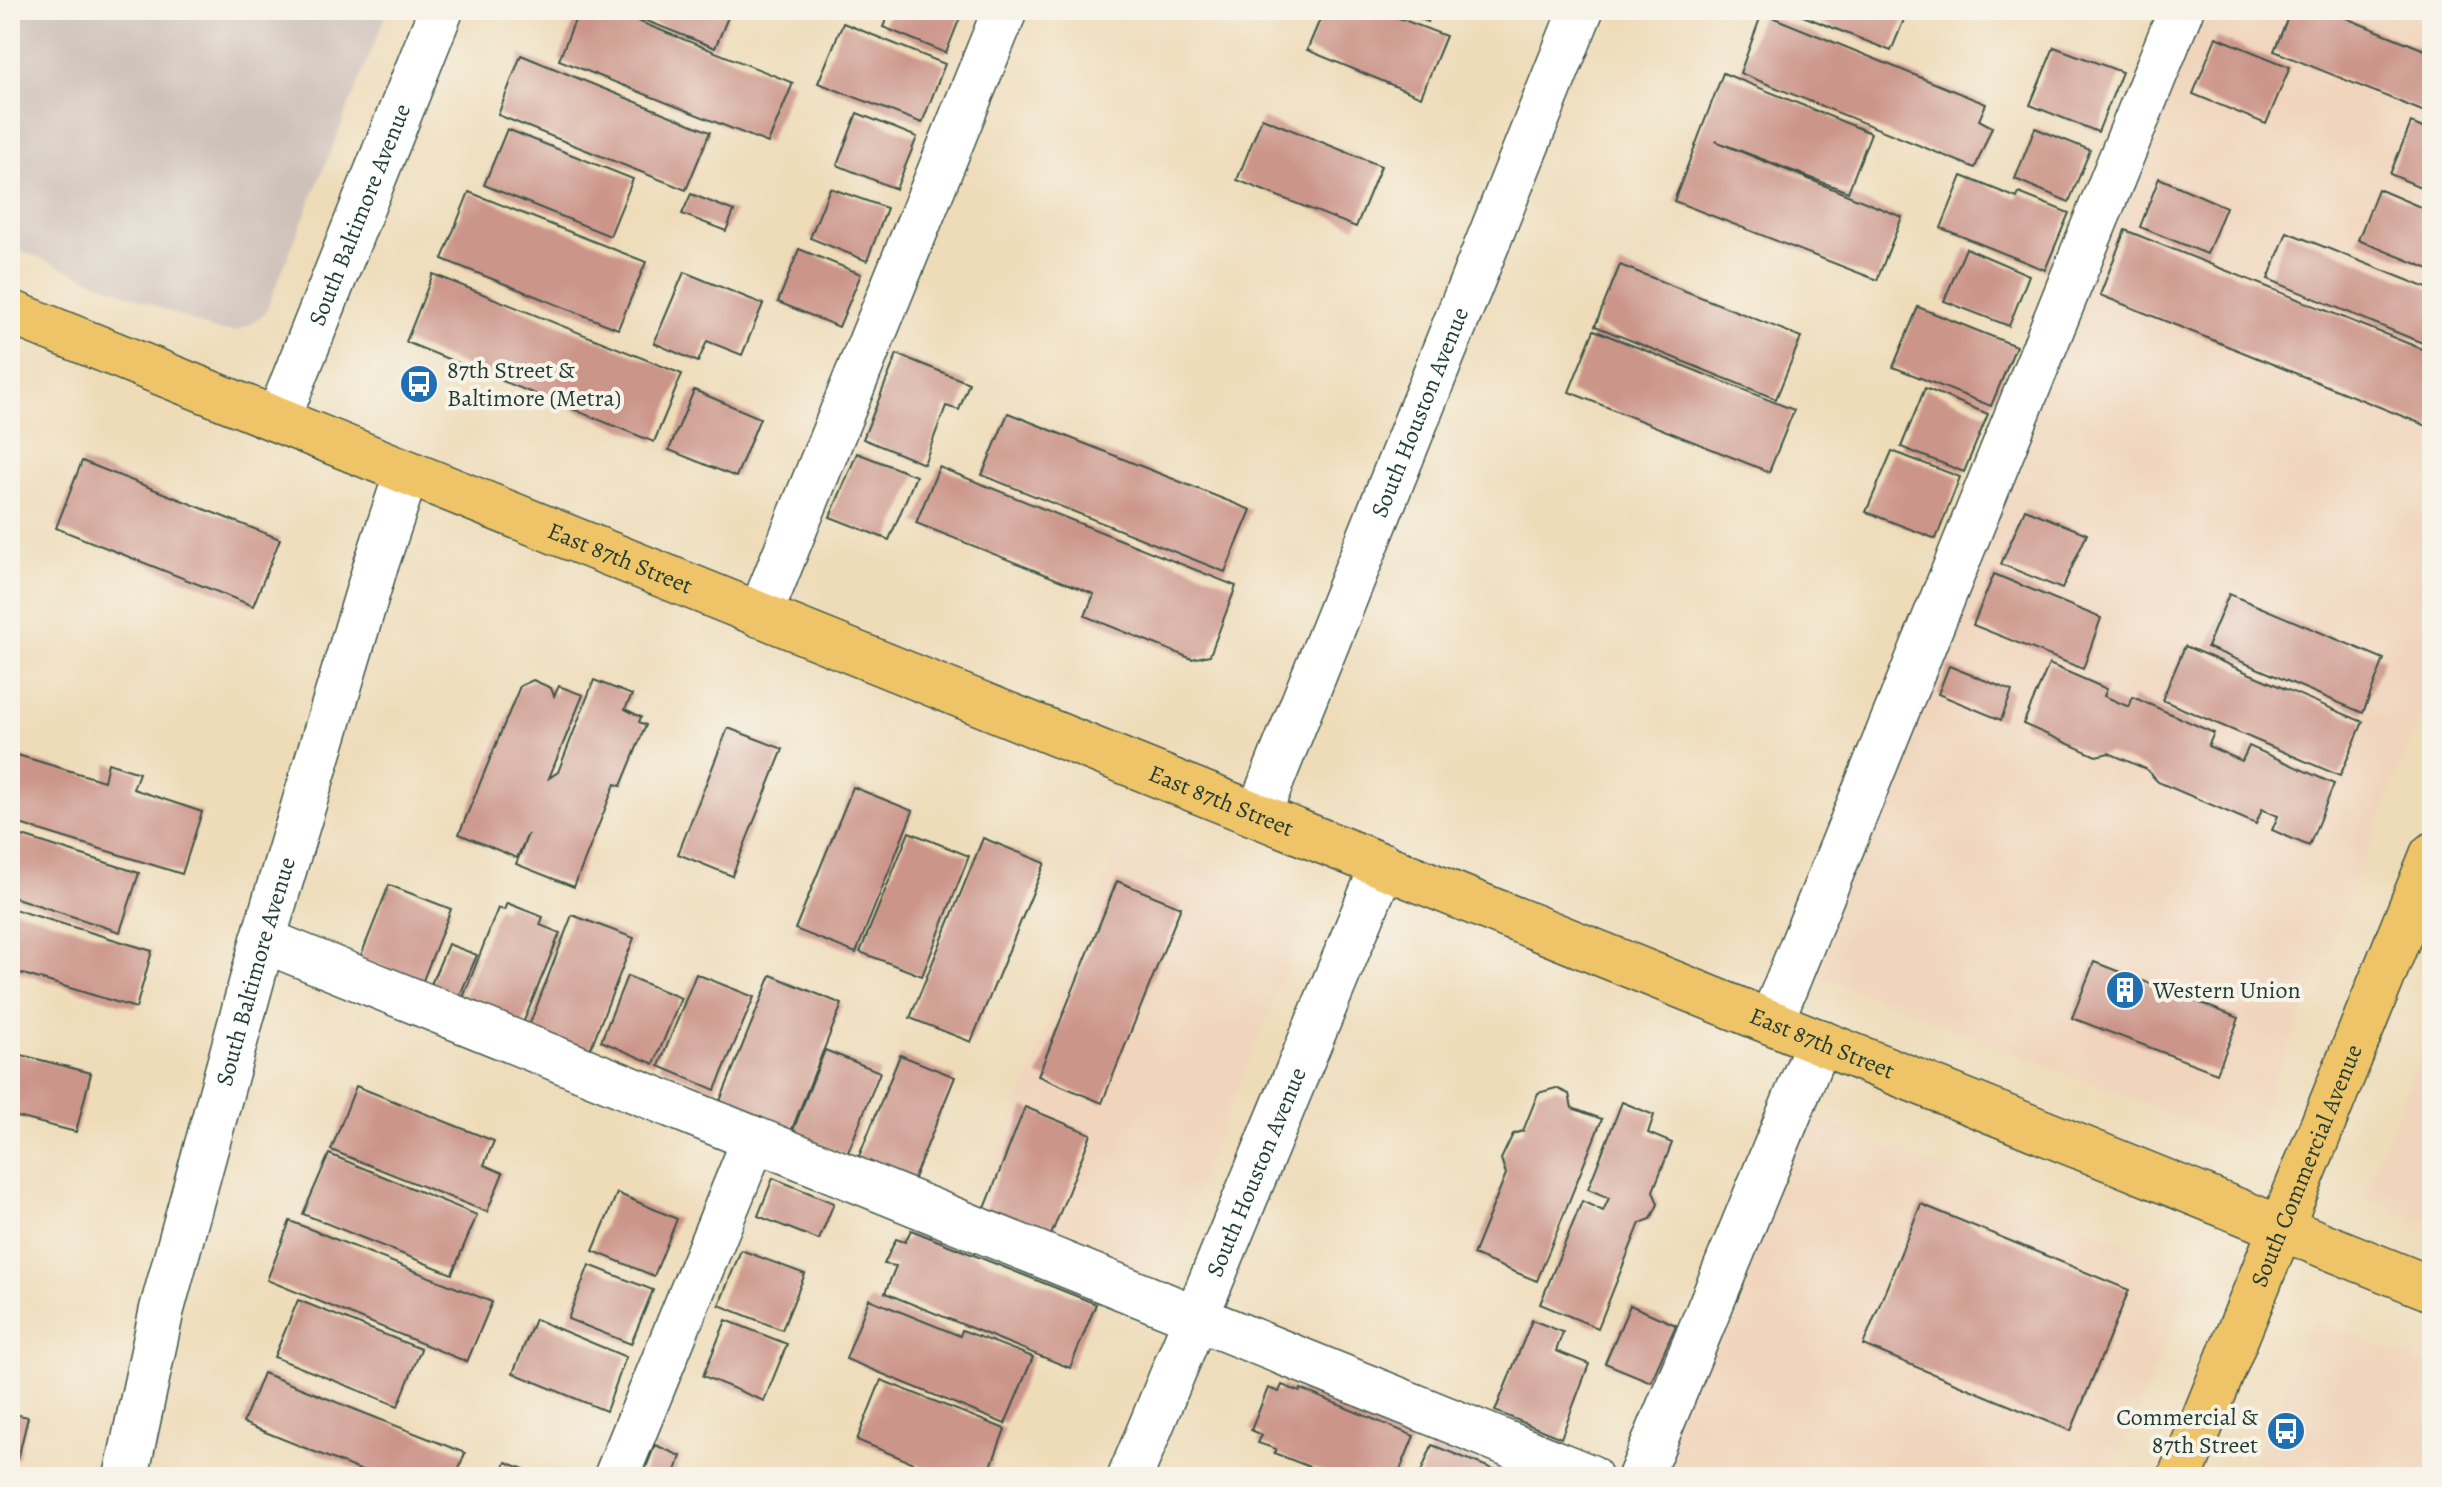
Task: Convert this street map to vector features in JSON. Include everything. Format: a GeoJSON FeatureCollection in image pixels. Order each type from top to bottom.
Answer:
{"type":"FeatureCollection","features":[{"type":"Feature","properties":{"kind":"main road","name":"East 87th Street"},"geometry":{"type":"LineString","coordinates":[[10,312],[2432,1289]]}},
{"type":"Feature","properties":{"kind":"main road","name":"South Commercial Avenue"},"geometry":{"type":"LineString","coordinates":[[2180,1477],[2432,855]]}},
{"type":"Feature","properties":{"kind":"street","name":"South Baltimore Avenue"},"geometry":{"type":"LineString","coordinates":[[278,419],[441,10]]}},
{"type":"Feature","properties":{"kind":"street"},"geometry":{"type":"LineString","coordinates":[[760,615],[1005,10]]}},
{"type":"Feature","properties":{"kind":"street","name":"South Houston Avenue"},"geometry":{"type":"LineString","coordinates":[[1258,815],[1581,10]]}},
{"type":"Feature","properties":{"kind":"street"},"geometry":{"type":"LineString","coordinates":[[1771,1022],[2181,10]]}},
{"type":"Feature","properties":{"kind":"street","name":"South Baltimore Avenue"},"geometry":{"type":"LineString","coordinates":[[126,1477],[162,1309],[263,940],[407,472]]}},
{"type":"Feature","properties":{"kind":"street","name":"South Houston Avenue"},"geometry":{"type":"LineString","coordinates":[[1130,1477],[1383,865]]}},
{"type":"Feature","properties":{"kind":"street"},"geometry":{"type":"LineString","coordinates":[[263,940],[1590,1477]]}},
{"type":"Feature","properties":{"kind":"street"},"geometry":{"type":"LineString","coordinates":[[1640,1477],[1819,1041]]}},
{"type":"Feature","properties":{"kind":"street"},"geometry":{"type":"LineString","coordinates":[[616,1477],[754,1140]]}},
{"type":"Feature","properties":{"kind":"shaded area"},"geometry":{"type":"Polygon","coordinates":[[[10,10],[388,10],[265,313],[237,331],[217,331],[10,246],[10,10]]]}},
{"type":"Feature","properties":{"kind":"shaded area"},"geometry":{"type":"Polygon","coordinates":[[[2181,10],[2432,10],[2432,691],[2249,1145],[1794,966],[2181,10]]]}},
{"type":"Feature","properties":{"kind":"shaded area"},"geometry":{"type":"Polygon","coordinates":[[[1124,831],[1311,910],[1152,1299],[970,1227],[1124,831]]]}},
{"type":"Feature","properties":{"kind":"shaded area"},"geometry":{"type":"Polygon","coordinates":[[[2432,1026],[2432,1224],[2363,1196],[2432,1026]]]}},
{"type":"Feature","properties":{"kind":"shaded area"},"geometry":{"type":"Polygon","coordinates":[[[1792,1107],[2195,1272],[2111,1477],[1640,1477],[1792,1107]]]}},
{"type":"Feature","properties":{"kind":"shaded area"},"geometry":{"type":"Polygon","coordinates":[[[2312,1319],[2432,1367],[2432,1477],[2248,1477],[2312,1319]]]}},
{"type":"Feature","properties":{"kind":"building"},"geometry":{"type":"Polygon","coordinates":[[[579,10],[610,10],[793,83],[768,143],[559,60],[579,10]]]}},
{"type":"Feature","properties":{"kind":"building"},"geometry":{"type":"Polygon","coordinates":[[[619,10],[731,10],[715,48],[619,10]]]}},
{"type":"Feature","properties":{"kind":"building"},"geometry":{"type":"Polygon","coordinates":[[[890,10],[963,10],[946,53],[883,27],[890,10]]]}},
{"type":"Feature","properties":{"kind":"building"},"geometry":{"type":"Polygon","coordinates":[[[1324,10],[1378,10],[1446,36],[1421,97],[1307,50],[1324,10]]]}},
{"type":"Feature","properties":{"kind":"building"},"geometry":{"type":"Polygon","coordinates":[[[1398,10],[1433,10],[1428,22],[1398,10]]]}},
{"type":"Feature","properties":{"kind":"building"},"geometry":{"type":"Polygon","coordinates":[[[1788,10],[1908,10],[1891,51],[1788,10]]]}},
{"type":"Feature","properties":{"kind":"building"},"geometry":{"type":"Polygon","coordinates":[[[2291,10],[2326,10],[2432,53],[2432,115],[2274,51],[2291,10]]]}},
{"type":"Feature","properties":{"kind":"building"},"geometry":{"type":"Polygon","coordinates":[[[1762,13],[1986,104],[1979,120],[1992,127],[1975,168],[1740,73],[1762,13]]]}},
{"type":"Feature","properties":{"kind":"building"},"geometry":{"type":"Polygon","coordinates":[[[843,23],[945,64],[922,123],[818,83],[843,23]]]}},
{"type":"Feature","properties":{"kind":"building"},"geometry":{"type":"Polygon","coordinates":[[[2216,37],[2290,67],[2266,124],[2193,94],[2216,37]]]}},
{"type":"Feature","properties":{"kind":"building"},"geometry":{"type":"Polygon","coordinates":[[[2054,47],[2122,72],[2098,132],[2030,105],[2054,47]]]}},
{"type":"Feature","properties":{"kind":"building"},"geometry":{"type":"Polygon","coordinates":[[[521,55],[710,132],[686,190],[498,115],[521,55]]]}},
{"type":"Feature","properties":{"kind":"building"},"geometry":{"type":"Polygon","coordinates":[[[1723,73],[1871,133],[1848,192],[1715,141],[1902,217],[1877,280],[1674,201],[1723,73]]]}},
{"type":"Feature","properties":{"kind":"building"},"geometry":{"type":"Polygon","coordinates":[[[857,113],[917,137],[896,189],[837,165],[857,113]]]}},
{"type":"Feature","properties":{"kind":"building"},"geometry":{"type":"Polygon","coordinates":[[[1262,118],[1381,166],[1356,227],[1237,180],[1262,118]]]}},
{"type":"Feature","properties":{"kind":"building"},"geometry":{"type":"Polygon","coordinates":[[[2411,123],[2432,132],[2432,192],[2390,174],[2411,123]]]}},
{"type":"Feature","properties":{"kind":"building"},"geometry":{"type":"Polygon","coordinates":[[[2035,128],[2090,150],[2069,202],[2015,179],[2035,128]]]}},
{"type":"Feature","properties":{"kind":"building"},"geometry":{"type":"Polygon","coordinates":[[[507,129],[633,179],[610,236],[484,185],[507,129]]]}},
{"type":"Feature","properties":{"kind":"building"},"geometry":{"type":"Polygon","coordinates":[[[1962,176],[2017,198],[2019,193],[2069,213],[2045,270],[1941,228],[1962,176]]]}},
{"type":"Feature","properties":{"kind":"building"},"geometry":{"type":"Polygon","coordinates":[[[2159,178],[2226,207],[2207,254],[2140,227],[2159,178]]]}},
{"type":"Feature","properties":{"kind":"building"},"geometry":{"type":"Polygon","coordinates":[[[830,188],[887,208],[867,261],[810,238],[830,188]]]}},
{"type":"Feature","properties":{"kind":"building"},"geometry":{"type":"Polygon","coordinates":[[[2378,189],[2432,212],[2432,270],[2358,240],[2378,189]]]}},
{"type":"Feature","properties":{"kind":"building"},"geometry":{"type":"Polygon","coordinates":[[[469,192],[646,262],[618,329],[442,259],[469,192]]]}},
{"type":"Feature","properties":{"kind":"building"},"geometry":{"type":"Polygon","coordinates":[[[691,194],[734,211],[726,231],[682,214],[691,194]]]}},
{"type":"Feature","properties":{"kind":"building"},"geometry":{"type":"Polygon","coordinates":[[[2125,230],[2432,353],[2432,428],[2100,295],[2125,230]]]}},
{"type":"Feature","properties":{"kind":"building"},"geometry":{"type":"Polygon","coordinates":[[[2287,232],[2432,290],[2432,347],[2268,279],[2287,232]]]}},
{"type":"Feature","properties":{"kind":"building"},"geometry":{"type":"Polygon","coordinates":[[[1966,248],[2029,275],[2009,326],[1944,301],[1966,248]]]}},
{"type":"Feature","properties":{"kind":"building"},"geometry":{"type":"Polygon","coordinates":[[[799,249],[861,274],[839,327],[778,302],[799,249]]]}},
{"type":"Feature","properties":{"kind":"building"},"geometry":{"type":"Polygon","coordinates":[[[1620,265],[1801,337],[1776,399],[1595,326],[1620,265]]]}},
{"type":"Feature","properties":{"kind":"building"},"geometry":{"type":"Polygon","coordinates":[[[684,272],[763,304],[742,355],[707,341],[698,362],[654,343],[684,272]]]}},
{"type":"Feature","properties":{"kind":"building"},"geometry":{"type":"Polygon","coordinates":[[[433,274],[682,374],[654,442],[406,342],[433,274]]]}},
{"type":"Feature","properties":{"kind":"building"},"geometry":{"type":"Polygon","coordinates":[[[1918,307],[2016,346],[1991,406],[1893,367],[1918,307]]]}},
{"type":"Feature","properties":{"kind":"building"},"geometry":{"type":"Polygon","coordinates":[[[1594,330],[1794,410],[1769,472],[1569,392],[1594,330]]]}},
{"type":"Feature","properties":{"kind":"building"},"geometry":{"type":"Polygon","coordinates":[[[897,354],[969,383],[959,410],[946,406],[924,464],[863,439],[897,354]]]}},
{"type":"Feature","properties":{"kind":"building"},"geometry":{"type":"Polygon","coordinates":[[[1925,388],[1988,414],[1964,472],[1901,447],[1925,388]]]}},
{"type":"Feature","properties":{"kind":"building"},"geometry":{"type":"Polygon","coordinates":[[[694,390],[760,418],[736,477],[669,450],[694,390]]]}},
{"type":"Feature","properties":{"kind":"building"},"geometry":{"type":"Polygon","coordinates":[[[1008,413],[1251,510],[1225,572],[982,475],[1008,413]]]}},
{"type":"Feature","properties":{"kind":"building"},"geometry":{"type":"Polygon","coordinates":[[[1892,451],[1960,477],[1936,539],[1866,512],[1892,451]]]}},
{"type":"Feature","properties":{"kind":"building"},"geometry":{"type":"Polygon","coordinates":[[[857,453],[916,476],[889,540],[830,517],[857,453]]]}},
{"type":"Feature","properties":{"kind":"building"},"geometry":{"type":"Polygon","coordinates":[[[82,461],[280,539],[253,606],[56,528],[82,461]]]}},
{"type":"Feature","properties":{"kind":"building"},"geometry":{"type":"Polygon","coordinates":[[[939,467],[1236,586],[1210,655],[1192,659],[1085,616],[1094,594],[916,523],[939,467]]]}},
{"type":"Feature","properties":{"kind":"building"},"geometry":{"type":"Polygon","coordinates":[[[2025,509],[2087,534],[2062,589],[2001,564],[2025,509]]]}},
{"type":"Feature","properties":{"kind":"building"},"geometry":{"type":"Polygon","coordinates":[[[1994,574],[2101,618],[2083,669],[1973,625],[1994,574]]]}},
{"type":"Feature","properties":{"kind":"building"},"geometry":{"type":"Polygon","coordinates":[[[2229,594],[2384,659],[2363,713],[2207,647],[2229,594]]]}},
{"type":"Feature","properties":{"kind":"building"},"geometry":{"type":"Polygon","coordinates":[[[2185,646],[2363,722],[2340,776],[2162,700],[2185,646]]]}},
{"type":"Feature","properties":{"kind":"building"},"geometry":{"type":"Polygon","coordinates":[[[2049,664],[2107,689],[2104,696],[2129,707],[2133,697],[2214,733],[2208,746],[2242,761],[2249,746],[2334,784],[2309,846],[2272,830],[2278,816],[2262,809],[2256,824],[2158,782],[2146,769],[2109,753],[2096,756],[2023,724],[2049,664]]]}},
{"type":"Feature","properties":{"kind":"building"},"geometry":{"type":"Polygon","coordinates":[[[1949,666],[2012,691],[2001,720],[1938,694],[1949,666]]]}},
{"type":"Feature","properties":{"kind":"building"},"geometry":{"type":"Polygon","coordinates":[[[533,680],[551,688],[554,696],[559,686],[583,695],[549,778],[558,772],[594,680],[632,695],[625,709],[641,717],[639,722],[646,725],[621,786],[615,784],[574,887],[516,864],[528,834],[517,858],[459,834],[520,686],[533,680]]]}},
{"type":"Feature","properties":{"kind":"building"},"geometry":{"type":"Polygon","coordinates":[[[728,728],[783,749],[732,876],[678,854],[728,728]]]}},
{"type":"Feature","properties":{"kind":"building"},"geometry":{"type":"Polygon","coordinates":[[[14,754],[104,781],[108,763],[139,773],[133,789],[202,812],[182,874],[10,821],[10,763],[14,754]]]}},
{"type":"Feature","properties":{"kind":"building"},"geometry":{"type":"Polygon","coordinates":[[[853,787],[913,811],[856,953],[795,929],[853,787]]]}},
{"type":"Feature","properties":{"kind":"building"},"geometry":{"type":"Polygon","coordinates":[[[10,832],[139,873],[120,932],[10,896],[10,832]]]}},
{"type":"Feature","properties":{"kind":"building"},"geometry":{"type":"Polygon","coordinates":[[[909,832],[969,856],[922,976],[860,952],[909,832]]]}},
{"type":"Feature","properties":{"kind":"building"},"geometry":{"type":"Polygon","coordinates":[[[983,838],[1045,863],[971,1042],[910,1018],[983,838]]]}},
{"type":"Feature","properties":{"kind":"building"},"geometry":{"type":"Polygon","coordinates":[[[1117,881],[1181,907],[1102,1103],[1038,1076],[1117,881]]]}},
{"type":"Feature","properties":{"kind":"building"},"geometry":{"type":"Polygon","coordinates":[[[389,885],[451,909],[422,983],[360,958],[389,885]]]}},
{"type":"Feature","properties":{"kind":"building"},"geometry":{"type":"Polygon","coordinates":[[[507,903],[543,917],[540,925],[560,933],[521,1028],[461,1003],[498,908],[504,910],[507,903]]]}},
{"type":"Feature","properties":{"kind":"building"},"geometry":{"type":"Polygon","coordinates":[[[10,908],[152,951],[136,1008],[10,970],[10,908]]]}},
{"type":"Feature","properties":{"kind":"building"},"geometry":{"type":"Polygon","coordinates":[[[572,915],[634,938],[588,1055],[527,1031],[572,915]]]}},
{"type":"Feature","properties":{"kind":"building"},"geometry":{"type":"Polygon","coordinates":[[[448,944],[477,955],[458,1000],[429,989],[448,944]]]}},
{"type":"Feature","properties":{"kind":"building","name":"Western Union"},"geometry":{"type":"Polygon","coordinates":[[[2094,962],[2239,1018],[2217,1073],[2072,1018],[2094,962]]]}},
{"type":"Feature","properties":{"kind":"building"},"geometry":{"type":"Polygon","coordinates":[[[696,974],[754,997],[715,1090],[659,1066],[696,974]]]}},
{"type":"Feature","properties":{"kind":"building"},"geometry":{"type":"Polygon","coordinates":[[[771,975],[842,1004],[790,1134],[718,1106],[771,975]]]}},
{"type":"Feature","properties":{"kind":"building"},"geometry":{"type":"Polygon","coordinates":[[[627,976],[681,998],[654,1064],[601,1041],[627,976]]]}},
{"type":"Feature","properties":{"kind":"building"},"geometry":{"type":"Polygon","coordinates":[[[825,1050],[880,1072],[847,1155],[792,1133],[825,1050]]]}},
{"type":"Feature","properties":{"kind":"building"},"geometry":{"type":"Polygon","coordinates":[[[10,1052],[91,1073],[76,1132],[10,1115],[10,1052]]]}},
{"type":"Feature","properties":{"kind":"building"},"geometry":{"type":"Polygon","coordinates":[[[900,1055],[955,1077],[910,1188],[855,1166],[900,1055]]]}},
{"type":"Feature","properties":{"kind":"building"},"geometry":{"type":"Polygon","coordinates":[[[356,1086],[494,1141],[484,1165],[503,1173],[487,1212],[331,1150],[356,1086]]]}},
{"type":"Feature","properties":{"kind":"building"},"geometry":{"type":"Polygon","coordinates":[[[1556,1088],[1569,1094],[1572,1108],[1602,1119],[1537,1281],[1473,1255],[1506,1174],[1501,1159],[1513,1134],[1523,1131],[1538,1093],[1556,1088]]]}},
{"type":"Feature","properties":{"kind":"building"},"geometry":{"type":"Polygon","coordinates":[[[1622,1102],[1654,1115],[1648,1133],[1672,1143],[1653,1191],[1658,1204],[1651,1219],[1640,1223],[1598,1328],[1540,1304],[1582,1201],[1603,1211],[1609,1198],[1588,1189],[1622,1102]]]}},
{"type":"Feature","properties":{"kind":"building"},"geometry":{"type":"Polygon","coordinates":[[[1025,1107],[1091,1134],[1048,1243],[982,1216],[1025,1107]]]}},
{"type":"Feature","properties":{"kind":"building"},"geometry":{"type":"Polygon","coordinates":[[[329,1154],[477,1215],[452,1274],[303,1214],[329,1154]]]}},
{"type":"Feature","properties":{"kind":"building"},"geometry":{"type":"Polygon","coordinates":[[[773,1178],[834,1203],[819,1240],[758,1216],[773,1178]]]}},
{"type":"Feature","properties":{"kind":"building"},"geometry":{"type":"Polygon","coordinates":[[[617,1193],[677,1219],[654,1276],[593,1251],[617,1193]]]}},
{"type":"Feature","properties":{"kind":"building"},"geometry":{"type":"Polygon","coordinates":[[[1921,1204],[2129,1290],[2071,1431],[1863,1345],[1921,1204]]]}},
{"type":"Feature","properties":{"kind":"building"},"geometry":{"type":"Polygon","coordinates":[[[290,1221],[492,1302],[467,1362],[267,1280],[290,1221]]]}},
{"type":"Feature","properties":{"kind":"building"},"geometry":{"type":"Polygon","coordinates":[[[911,1230],[1096,1304],[1070,1368],[885,1293],[896,1266],[884,1264],[896,1239],[905,1242],[911,1230]]]}},
{"type":"Feature","properties":{"kind":"building"},"geometry":{"type":"Polygon","coordinates":[[[741,1250],[805,1274],[782,1330],[719,1305],[741,1250]]]}},
{"type":"Feature","properties":{"kind":"building"},"geometry":{"type":"Polygon","coordinates":[[[589,1265],[653,1290],[631,1344],[568,1319],[589,1265]]]}},
{"type":"Feature","properties":{"kind":"building"},"geometry":{"type":"Polygon","coordinates":[[[869,1299],[960,1336],[962,1330],[1033,1357],[1005,1424],[846,1359],[869,1299]]]}},
{"type":"Feature","properties":{"kind":"building"},"geometry":{"type":"Polygon","coordinates":[[[298,1300],[421,1349],[398,1406],[274,1357],[298,1300]]]}},
{"type":"Feature","properties":{"kind":"building"},"geometry":{"type":"Polygon","coordinates":[[[1630,1305],[1676,1325],[1651,1382],[1605,1363],[1630,1305]]]}},
{"type":"Feature","properties":{"kind":"building"},"geometry":{"type":"Polygon","coordinates":[[[535,1319],[626,1357],[606,1411],[513,1373],[535,1319]]]}},
{"type":"Feature","properties":{"kind":"building"},"geometry":{"type":"Polygon","coordinates":[[[726,1320],[787,1344],[764,1401],[703,1376],[726,1320]]]}},
{"type":"Feature","properties":{"kind":"building"},"geometry":{"type":"Polygon","coordinates":[[[1532,1320],[1563,1332],[1556,1351],[1589,1364],[1561,1438],[1495,1411],[1532,1320]]]}},
{"type":"Feature","properties":{"kind":"building"},"geometry":{"type":"Polygon","coordinates":[[[263,1373],[465,1453],[456,1477],[377,1477],[243,1423],[263,1373]]]}},
{"type":"Feature","properties":{"kind":"building"},"geometry":{"type":"Polygon","coordinates":[[[881,1380],[1005,1429],[987,1477],[947,1477],[857,1440],[881,1380]]]}},
{"type":"Feature","properties":{"kind":"building"},"geometry":{"type":"Polygon","coordinates":[[[1282,1385],[1300,1392],[1301,1389],[1414,1436],[1397,1477],[1335,1477],[1274,1453],[1276,1449],[1258,1443],[1262,1435],[1251,1430],[1268,1388],[1279,1392],[1282,1385]]]}},
{"type":"Feature","properties":{"kind":"building"},"geometry":{"type":"Polygon","coordinates":[[[10,1413],[28,1417],[18,1459],[10,1457],[10,1413]]]}},
{"type":"Feature","properties":{"kind":"building"},"geometry":{"type":"Polygon","coordinates":[[[655,1445],[681,1456],[674,1477],[642,1477],[655,1445]]]}},
{"type":"Feature","properties":{"kind":"building"},"geometry":{"type":"Polygon","coordinates":[[[1432,1445],[1498,1471],[1495,1477],[1419,1477],[1432,1445]]]}},
{"type":"Feature","properties":{"kind":"building"},"geometry":{"type":"Polygon","coordinates":[[[506,1462],[544,1477],[500,1477],[506,1462]]]}},
{"type":"Feature","properties":{"kind":"place","name":"87th Street & Baltimore (Metra)"},"geometry":{"type":"Point","coordinates":[419,384]}},
{"type":"Feature","properties":{"kind":"place","name":"Western Union"},"geometry":{"type":"Point","coordinates":[2125,990]}},
{"type":"Feature","properties":{"kind":"place","name":"Commercial & 87th Street"},"geometry":{"type":"Point","coordinates":[2286,1431]}}]}
